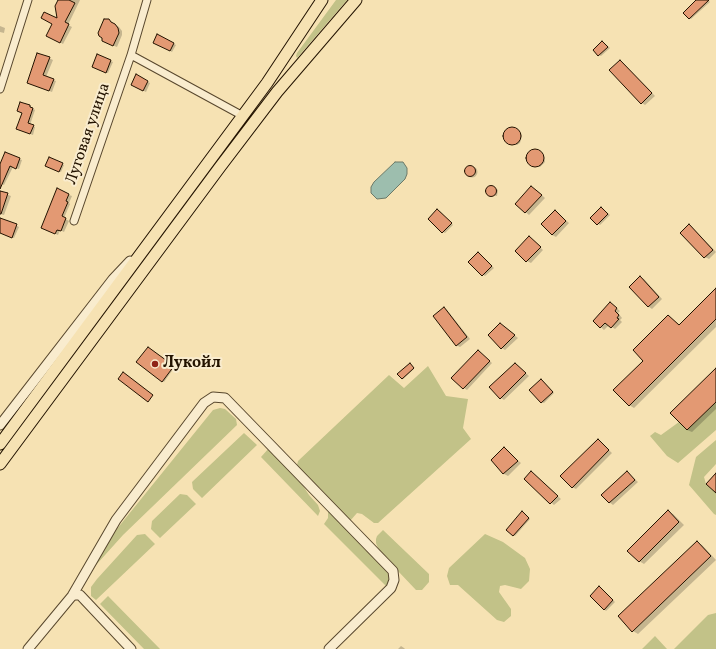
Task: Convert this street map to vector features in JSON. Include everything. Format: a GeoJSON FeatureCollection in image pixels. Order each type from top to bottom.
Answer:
{"type":"FeatureCollection","features":[{"type":"Feature","properties":{"kind":"main road"},"geometry":{"type":"LineString","coordinates":[[0,444],[267,83],[322,0]]}},
{"type":"Feature","properties":{"kind":"main road"},"geometry":{"type":"LineString","coordinates":[[0,464],[220,167],[278,92],[356,0]]}},
{"type":"Feature","properties":{"kind":"street"},"geometry":{"type":"LineString","coordinates":[[0,88],[2,73],[28,0]]}},
{"type":"Feature","properties":{"kind":"street","name":"Луговая улица"},"geometry":{"type":"LineString","coordinates":[[74,221],[131,55],[146,0]]}},
{"type":"Feature","properties":{"kind":"street"},"geometry":{"type":"LineString","coordinates":[[131,55],[243,116]]}},
{"type":"Feature","properties":{"kind":"street"},"geometry":{"type":"LineString","coordinates":[[0,425],[113,279],[156,234]]}},
{"type":"Feature","properties":{"kind":"street"},"geometry":{"type":"LineString","coordinates":[[28,649],[72,596],[116,520],[204,403],[213,397],[225,398],[393,571],[394,580],[391,588],[330,649]]}},
{"type":"Feature","properties":{"kind":"street"},"geometry":{"type":"LineString","coordinates":[[72,596],[75,594],[80,596],[131,649]]}},
{"type":"Feature","properties":{"kind":"green space"},"geometry":{"type":"Polygon","coordinates":[[[336,0],[347,0],[297,58],[297,53],[336,0]]]}},
{"type":"Feature","properties":{"kind":"green space"},"geometry":{"type":"Polygon","coordinates":[[[428,366],[446,396],[468,399],[463,428],[471,439],[378,523],[374,523],[362,514],[357,513],[350,521],[299,469],[297,465],[298,461],[389,375],[404,388],[428,366]]]}},
{"type":"Feature","properties":{"kind":"green space"},"geometry":{"type":"Polygon","coordinates":[[[716,402],[716,430],[678,463],[667,456],[650,436],[655,432],[661,435],[679,422],[687,430],[716,402]]]}},
{"type":"Feature","properties":{"kind":"green space"},"geometry":{"type":"Polygon","coordinates":[[[220,408],[225,409],[236,419],[237,425],[123,535],[96,565],[93,564],[112,535],[213,410],[220,408]]]}},
{"type":"Feature","properties":{"kind":"green space"},"geometry":{"type":"Polygon","coordinates":[[[244,433],[257,445],[202,498],[193,489],[192,482],[244,433]]]}},
{"type":"Feature","properties":{"kind":"green space"},"geometry":{"type":"Polygon","coordinates":[[[716,440],[716,464],[704,477],[706,484],[716,493],[716,515],[689,485],[696,457],[716,440]]]}},
{"type":"Feature","properties":{"kind":"green space"},"geometry":{"type":"Polygon","coordinates":[[[269,448],[300,481],[318,505],[320,511],[318,516],[261,457],[269,448]]]}},
{"type":"Feature","properties":{"kind":"green space"},"geometry":{"type":"Polygon","coordinates":[[[180,494],[187,495],[196,504],[160,538],[151,529],[152,521],[180,494]]]}},
{"type":"Feature","properties":{"kind":"green space"},"geometry":{"type":"Polygon","coordinates":[[[328,511],[392,576],[387,587],[324,524],[328,518],[328,511]]]}},
{"type":"Feature","properties":{"kind":"green space"},"geometry":{"type":"Polygon","coordinates":[[[383,530],[429,574],[429,582],[422,590],[416,590],[379,551],[376,539],[383,530]]]}},
{"type":"Feature","properties":{"kind":"green space"},"geometry":{"type":"Polygon","coordinates":[[[145,534],[155,544],[96,600],[91,596],[91,587],[97,579],[137,535],[145,534]]]}},
{"type":"Feature","properties":{"kind":"green space"},"geometry":{"type":"Polygon","coordinates":[[[485,534],[503,542],[525,558],[530,569],[529,581],[521,589],[505,585],[500,586],[499,592],[511,609],[511,616],[504,622],[497,620],[458,585],[450,585],[447,576],[449,568],[485,534]]]}},
{"type":"Feature","properties":{"kind":"green space"},"geometry":{"type":"Polygon","coordinates":[[[108,596],[160,649],[144,649],[100,604],[108,596]]]}},
{"type":"Feature","properties":{"kind":"green space"},"geometry":{"type":"Polygon","coordinates":[[[716,613],[716,649],[674,649],[708,615],[716,613]]]}},
{"type":"Feature","properties":{"kind":"green space"},"geometry":{"type":"Polygon","coordinates":[[[655,636],[667,649],[642,649],[655,636]]]}},
{"type":"Feature","properties":{"kind":"shaded area"},"geometry":{"type":"Polygon","coordinates":[[[395,162],[403,162],[407,168],[405,179],[386,198],[377,199],[371,193],[371,187],[374,182],[395,162]]]}},
{"type":"Feature","properties":{"kind":"building"},"geometry":{"type":"Polygon","coordinates":[[[58,0],[69,0],[75,3],[65,22],[69,24],[60,43],[46,36],[52,24],[41,18],[44,12],[57,18],[55,6],[58,0]]]}},
{"type":"Feature","properties":{"kind":"building"},"geometry":{"type":"Polygon","coordinates":[[[696,0],[709,0],[689,19],[683,13],[696,0]]]}},
{"type":"Feature","properties":{"kind":"building"},"geometry":{"type":"Polygon","coordinates":[[[104,19],[109,19],[118,28],[119,33],[113,46],[102,41],[102,38],[98,33],[104,19]]]}},
{"type":"Feature","properties":{"kind":"building"},"geometry":{"type":"Polygon","coordinates":[[[157,34],[174,43],[170,51],[153,43],[157,34]]]}},
{"type":"Feature","properties":{"kind":"building"},"geometry":{"type":"Polygon","coordinates":[[[602,41],[608,47],[598,56],[593,50],[602,41]]]}},
{"type":"Feature","properties":{"kind":"building"},"geometry":{"type":"Polygon","coordinates":[[[37,53],[50,57],[43,75],[54,79],[49,91],[27,83],[37,53]]]}},
{"type":"Feature","properties":{"kind":"building"},"geometry":{"type":"Polygon","coordinates":[[[97,54],[111,60],[106,73],[92,67],[97,54]]]}},
{"type":"Feature","properties":{"kind":"building"},"geometry":{"type":"Polygon","coordinates":[[[620,60],[652,93],[641,104],[609,70],[620,60]]]}},
{"type":"Feature","properties":{"kind":"building"},"geometry":{"type":"Polygon","coordinates":[[[136,74],[148,81],[143,91],[131,85],[136,74]]]}},
{"type":"Feature","properties":{"kind":"building"},"geometry":{"type":"Polygon","coordinates":[[[20,102],[30,105],[30,107],[33,108],[28,123],[34,125],[30,134],[16,129],[22,113],[17,111],[20,102]]]}},
{"type":"Feature","properties":{"kind":"building"},"geometry":{"type":"Polygon","coordinates":[[[512,127],[518,130],[521,136],[518,142],[512,145],[506,142],[503,136],[506,130],[512,127]]]}},
{"type":"Feature","properties":{"kind":"building"},"geometry":{"type":"Polygon","coordinates":[[[535,149],[541,152],[544,158],[541,164],[535,167],[529,164],[526,158],[529,152],[535,149]]]}},
{"type":"Feature","properties":{"kind":"building"},"geometry":{"type":"Polygon","coordinates":[[[5,152],[20,158],[16,169],[10,166],[0,189],[0,164],[5,152]]]}},
{"type":"Feature","properties":{"kind":"building"},"geometry":{"type":"Polygon","coordinates":[[[49,157],[63,163],[59,172],[45,166],[49,157]]]}},
{"type":"Feature","properties":{"kind":"building"},"geometry":{"type":"Polygon","coordinates":[[[470,165],[474,167],[476,171],[474,175],[470,177],[466,175],[464,171],[466,167],[470,165]]]}},
{"type":"Feature","properties":{"kind":"building"},"geometry":{"type":"Polygon","coordinates":[[[491,185],[495,187],[497,191],[495,195],[491,197],[487,195],[485,191],[487,187],[491,185]]]}},
{"type":"Feature","properties":{"kind":"building"},"geometry":{"type":"Polygon","coordinates":[[[531,186],[542,195],[525,213],[515,204],[531,186]]]}},
{"type":"Feature","properties":{"kind":"building"},"geometry":{"type":"Polygon","coordinates":[[[57,188],[69,194],[66,201],[68,202],[62,216],[66,218],[61,231],[57,230],[55,234],[41,228],[57,188]]]}},
{"type":"Feature","properties":{"kind":"building"},"geometry":{"type":"Polygon","coordinates":[[[0,191],[8,193],[1,214],[0,214],[0,191]]]}},
{"type":"Feature","properties":{"kind":"building"},"geometry":{"type":"Polygon","coordinates":[[[601,207],[608,214],[597,225],[590,218],[601,207]]]}},
{"type":"Feature","properties":{"kind":"building"},"geometry":{"type":"Polygon","coordinates":[[[437,209],[452,223],[442,233],[428,219],[437,209]]]}},
{"type":"Feature","properties":{"kind":"building"},"geometry":{"type":"Polygon","coordinates":[[[555,210],[566,221],[552,235],[541,224],[555,210]]]}},
{"type":"Feature","properties":{"kind":"building"},"geometry":{"type":"Polygon","coordinates":[[[0,218],[17,224],[12,238],[0,233],[0,218]]]}},
{"type":"Feature","properties":{"kind":"building"},"geometry":{"type":"Polygon","coordinates":[[[689,224],[713,250],[704,258],[680,233],[689,224]]]}},
{"type":"Feature","properties":{"kind":"building"},"geometry":{"type":"Polygon","coordinates":[[[529,236],[541,247],[526,262],[515,251],[529,236]]]}},
{"type":"Feature","properties":{"kind":"building"},"geometry":{"type":"Polygon","coordinates":[[[478,252],[492,266],[482,276],[468,262],[478,252]]]}},
{"type":"Feature","properties":{"kind":"building"},"geometry":{"type":"Polygon","coordinates":[[[640,276],[659,297],[648,307],[629,287],[640,276]]]}},
{"type":"Feature","properties":{"kind":"building"},"geometry":{"type":"Polygon","coordinates":[[[716,288],[716,319],[629,406],[613,390],[643,361],[633,350],[668,315],[679,325],[716,288]]]}},
{"type":"Feature","properties":{"kind":"building"},"geometry":{"type":"Polygon","coordinates":[[[610,302],[617,308],[615,311],[619,315],[617,318],[619,319],[611,328],[605,323],[600,328],[593,321],[610,302]]]}},
{"type":"Feature","properties":{"kind":"building"},"geometry":{"type":"Polygon","coordinates":[[[444,307],[467,337],[456,346],[433,316],[444,307]]]}},
{"type":"Feature","properties":{"kind":"building"},"geometry":{"type":"Polygon","coordinates":[[[500,323],[515,335],[501,349],[488,335],[500,323]]]}},
{"type":"Feature","properties":{"kind":"building","name":"Лукойл"},"geometry":{"type":"Polygon","coordinates":[[[148,347],[174,366],[162,382],[136,362],[148,347]]]}},
{"type":"Feature","properties":{"kind":"building"},"geometry":{"type":"Polygon","coordinates":[[[478,350],[490,361],[463,389],[451,378],[478,350]]]}},
{"type":"Feature","properties":{"kind":"building"},"geometry":{"type":"Polygon","coordinates":[[[410,363],[414,368],[402,379],[397,374],[410,363]]]}},
{"type":"Feature","properties":{"kind":"building"},"geometry":{"type":"Polygon","coordinates":[[[515,363],[526,373],[500,399],[489,387],[515,363]]]}},
{"type":"Feature","properties":{"kind":"building"},"geometry":{"type":"Polygon","coordinates":[[[716,368],[716,402],[687,430],[670,413],[716,368]]]}},
{"type":"Feature","properties":{"kind":"building"},"geometry":{"type":"Polygon","coordinates":[[[123,372],[153,395],[148,402],[118,379],[123,372]]]}},
{"type":"Feature","properties":{"kind":"building"},"geometry":{"type":"Polygon","coordinates":[[[541,379],[553,392],[541,403],[529,390],[541,379]]]}},
{"type":"Feature","properties":{"kind":"building"},"geometry":{"type":"Polygon","coordinates":[[[598,439],[609,450],[572,488],[560,476],[598,439]]]}},
{"type":"Feature","properties":{"kind":"building"},"geometry":{"type":"Polygon","coordinates":[[[504,447],[518,461],[503,474],[491,460],[504,447]]]}},
{"type":"Feature","properties":{"kind":"building"},"geometry":{"type":"Polygon","coordinates":[[[531,471],[558,496],[550,504],[524,479],[531,471]]]}},
{"type":"Feature","properties":{"kind":"building"},"geometry":{"type":"Polygon","coordinates":[[[627,471],[635,480],[609,503],[601,495],[627,471]]]}},
{"type":"Feature","properties":{"kind":"building"},"geometry":{"type":"Polygon","coordinates":[[[716,473],[716,493],[706,484],[716,473]]]}},
{"type":"Feature","properties":{"kind":"building"},"geometry":{"type":"Polygon","coordinates":[[[668,510],[679,522],[639,562],[627,551],[668,510]]]}},
{"type":"Feature","properties":{"kind":"building"},"geometry":{"type":"Polygon","coordinates":[[[522,511],[529,518],[513,536],[506,530],[522,511]]]}},
{"type":"Feature","properties":{"kind":"building"},"geometry":{"type":"Polygon","coordinates":[[[697,541],[711,556],[632,632],[618,616],[697,541]]]}},
{"type":"Feature","properties":{"kind":"building"},"geometry":{"type":"Polygon","coordinates":[[[599,586],[613,600],[604,610],[590,596],[599,586]]]}},
{"type":"Feature","properties":{"kind":"place","name":"Лукойл"},"geometry":{"type":"Point","coordinates":[155,364]}}]}
